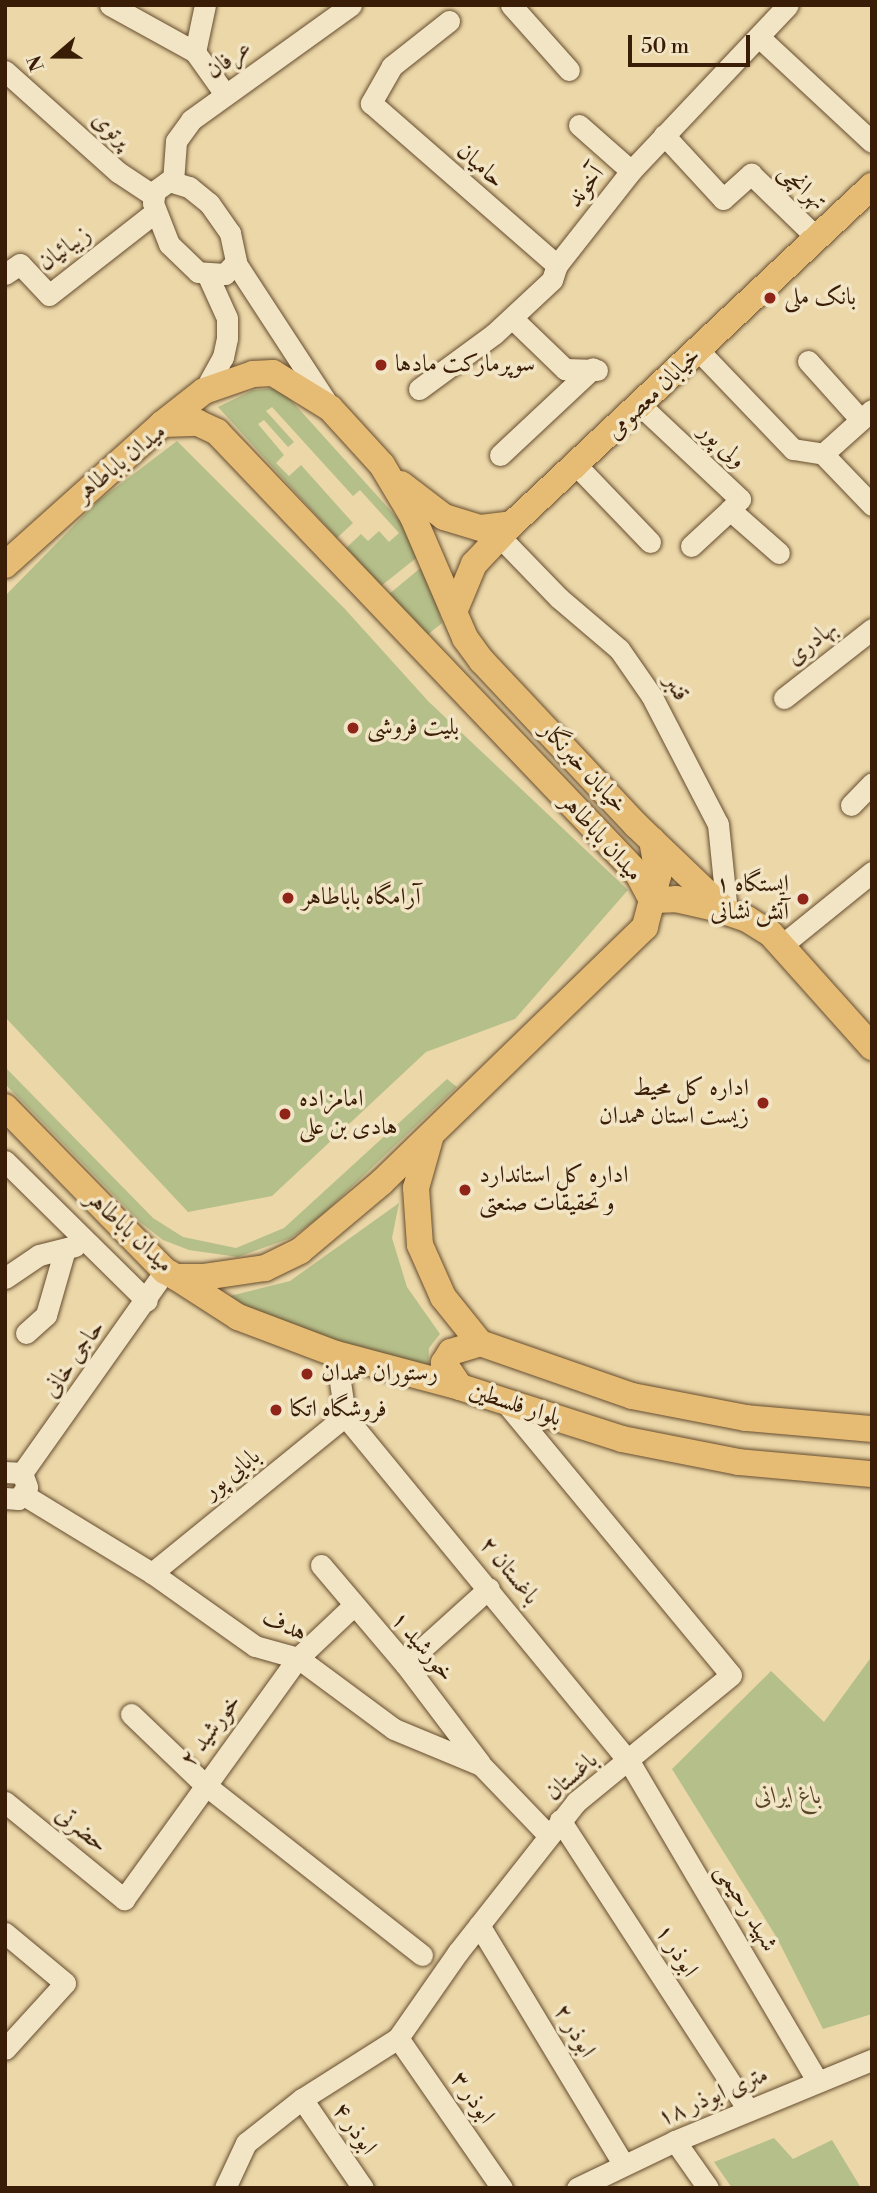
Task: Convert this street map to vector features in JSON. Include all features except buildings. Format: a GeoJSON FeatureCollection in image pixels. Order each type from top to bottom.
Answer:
{"type":"FeatureCollection","features":[{"type":"Feature","properties":{"kind":"main road","name":"خیابان معصومی"},"geometry":{"type":"LineString","coordinates":[[454,612],[474,564],[506,531],[578,467],[872,186]]}},
{"type":"Feature","properties":{"kind":"main road"},"geometry":{"type":"LineString","coordinates":[[162,424],[204,391],[235,378],[273,373],[330,408],[412,494],[444,517],[481,528],[506,531]]}},
{"type":"Feature","properties":{"kind":"main road","name":"میدان باباطاهر"},"geometry":{"type":"LineString","coordinates":[[5,565],[162,424],[198,423],[217,432],[638,874],[652,900],[645,927],[432,1133],[300,1251],[265,1268],[234,1275],[171,1274],[5,1107]]}},
{"type":"Feature","properties":{"kind":"main road","name":"خیابان خبرنگار"},"geometry":{"type":"LineString","coordinates":[[382,465],[413,517],[454,612],[482,661],[652,840],[727,912]]}},
{"type":"Feature","properties":{"kind":"main road"},"geometry":{"type":"LineString","coordinates":[[652,840],[658,875],[652,900]]}},
{"type":"Feature","properties":{"kind":"main road","name":"خیابان خبرنگار"},"geometry":{"type":"LineString","coordinates":[[652,900],[676,899],[747,919],[782,945],[872,1047]]}},
{"type":"Feature","properties":{"kind":"main road","name":"بلوار فلسطین"},"geometry":{"type":"LineString","coordinates":[[432,1133],[416,1188],[421,1245],[443,1297],[480,1343],[632,1396],[746,1418],[872,1429]]}},
{"type":"Feature","properties":{"kind":"main road","name":"بلوار فلسطین"},"geometry":{"type":"LineString","coordinates":[[171,1274],[238,1317],[336,1354],[460,1387],[622,1439],[740,1462],[872,1474]]}},
{"type":"Feature","properties":{"kind":"main road"},"geometry":{"type":"LineString","coordinates":[[460,1387],[444,1363],[450,1352],[480,1343]]}},
{"type":"Feature","properties":{"kind":"street"},"geometry":{"type":"LineString","coordinates":[[110,5],[195,52],[225,94]]}},
{"type":"Feature","properties":{"kind":"street"},"geometry":{"type":"LineString","coordinates":[[195,52],[205,5]]}},
{"type":"Feature","properties":{"kind":"street","name":"عرفان"},"geometry":{"type":"LineString","coordinates":[[173,182],[176,141],[191,120],[351,5]]}},
{"type":"Feature","properties":{"kind":"street"},"geometry":{"type":"LineString","coordinates":[[511,5],[569,71]]}},
{"type":"Feature","properties":{"kind":"street","name":"آخوند"},"geometry":{"type":"LineString","coordinates":[[419,389],[512,317],[552,280],[557,265],[631,171],[788,5]]}},
{"type":"Feature","properties":{"kind":"street","name":"حامیان"},"geometry":{"type":"LineString","coordinates":[[449,21],[391,66],[371,103],[557,265]]}},
{"type":"Feature","properties":{"kind":"street"},"geometry":{"type":"LineString","coordinates":[[760,37],[872,142]]}},
{"type":"Feature","properties":{"kind":"street","name":"پرتوی"},"geometry":{"type":"LineString","coordinates":[[5,71],[154,205],[181,261],[208,276]]}},
{"type":"Feature","properties":{"kind":"street"},"geometry":{"type":"LineString","coordinates":[[579,125],[631,171]]}},
{"type":"Feature","properties":{"kind":"street","name":"تهرانچی"},"geometry":{"type":"LineString","coordinates":[[664,135],[723,200],[751,174],[817,238]]}},
{"type":"Feature","properties":{"kind":"street"},"geometry":{"type":"LineString","coordinates":[[154,205],[159,185],[173,182],[189,187],[209,203],[230,233],[235,262],[330,408]]}},
{"type":"Feature","properties":{"kind":"street","name":"زیبائیان"},"geometry":{"type":"LineString","coordinates":[[7,271],[20,264],[49,295],[154,205]]}},
{"type":"Feature","properties":{"kind":"street"},"geometry":{"type":"LineString","coordinates":[[204,391],[223,357],[227,338],[226,318],[208,276],[225,274],[235,262]]}},
{"type":"Feature","properties":{"kind":"street"},"geometry":{"type":"LineString","coordinates":[[500,455],[599,371],[565,369],[512,317]]}},
{"type":"Feature","properties":{"kind":"street"},"geometry":{"type":"LineString","coordinates":[[699,351],[793,449],[823,454],[872,505]]}},
{"type":"Feature","properties":{"kind":"street"},"geometry":{"type":"LineString","coordinates":[[808,361],[866,415],[823,454]]}},
{"type":"Feature","properties":{"kind":"street","name":"ولی پور"},"geometry":{"type":"LineString","coordinates":[[641,406],[740,499],[730,510],[779,553]]}},
{"type":"Feature","properties":{"kind":"street"},"geometry":{"type":"LineString","coordinates":[[578,467],[650,542]]}},
{"type":"Feature","properties":{"kind":"street"},"geometry":{"type":"LineString","coordinates":[[691,545],[730,510]]}},
{"type":"Feature","properties":{"kind":"street","name":"قنبر"},"geometry":{"type":"LineString","coordinates":[[506,531],[559,598],[619,649],[651,695],[718,824],[727,912]]}},
{"type":"Feature","properties":{"kind":"street","name":"بهادری"},"geometry":{"type":"LineString","coordinates":[[784,698],[872,629]]}},
{"type":"Feature","properties":{"kind":"street"},"geometry":{"type":"LineString","coordinates":[[851,805],[872,783]]}},
{"type":"Feature","properties":{"kind":"street"},"geometry":{"type":"LineString","coordinates":[[782,945],[872,872]]}},
{"type":"Feature","properties":{"kind":"street"},"geometry":{"type":"LineString","coordinates":[[5,1160],[147,1301]]}},
{"type":"Feature","properties":{"kind":"street"},"geometry":{"type":"LineString","coordinates":[[5,1279],[39,1255],[87,1242]]}},
{"type":"Feature","properties":{"kind":"street"},"geometry":{"type":"LineString","coordinates":[[26,1333],[46,1315],[65,1249]]}},
{"type":"Feature","properties":{"kind":"street","name":"حاجی خانی"},"geometry":{"type":"LineString","coordinates":[[14,1484],[147,1301],[171,1274]]}},
{"type":"Feature","properties":{"kind":"street"},"geometry":{"type":"LineString","coordinates":[[336,1354],[345,1416]]}},
{"type":"Feature","properties":{"kind":"street","name":"باغستان"},"geometry":{"type":"LineString","coordinates":[[225,2188],[246,2143],[302,2099],[398,2038],[479,1925],[555,1828],[732,1675],[504,1401]]}},
{"type":"Feature","properties":{"kind":"street","name":"بابایی پور"},"geometry":{"type":"LineString","coordinates":[[152,1573],[345,1416]]}},
{"type":"Feature","properties":{"kind":"street","name":"باغستان ۲"},"geometry":{"type":"LineString","coordinates":[[345,1416],[489,1588],[630,1763]]}},
{"type":"Feature","properties":{"kind":"street","name":"هدف"},"geometry":{"type":"LineString","coordinates":[[14,1484],[152,1573],[255,1646],[298,1658],[394,1729],[481,1765],[555,1828]]}},
{"type":"Feature","properties":{"kind":"street","name":"خورشید ۱"},"geometry":{"type":"LineString","coordinates":[[321,1565],[353,1606],[405,1664],[481,1765]]}},
{"type":"Feature","properties":{"kind":"street"},"geometry":{"type":"LineString","coordinates":[[405,1664],[489,1588]]}},
{"type":"Feature","properties":{"kind":"street","name":"خورشید ۲"},"geometry":{"type":"LineString","coordinates":[[124,1899],[204,1783],[298,1658],[353,1606]]}},
{"type":"Feature","properties":{"kind":"street"},"geometry":{"type":"LineString","coordinates":[[131,1714],[204,1783],[422,1955]]}},
{"type":"Feature","properties":{"kind":"street","name":"شهید رحیمی"},"geometry":{"type":"LineString","coordinates":[[630,1763],[817,2080]]}},
{"type":"Feature","properties":{"kind":"street","name":"حضرتی"},"geometry":{"type":"LineString","coordinates":[[5,1802],[124,1899]]}},
{"type":"Feature","properties":{"kind":"street","name":"ابوذر ۱"},"geometry":{"type":"LineString","coordinates":[[555,1828],[748,2110]]}},
{"type":"Feature","properties":{"kind":"street","name":"ابوذر ۲"},"geometry":{"type":"LineString","coordinates":[[479,1925],[623,2164]]}},
{"type":"Feature","properties":{"kind":"street"},"geometry":{"type":"LineString","coordinates":[[5,1933],[65,1983],[5,2049]]}},
{"type":"Feature","properties":{"kind":"street","name":"ابوذر ۳"},"geometry":{"type":"LineString","coordinates":[[398,2038],[502,2188]]}},
{"type":"Feature","properties":{"kind":"street","name":"۱۸ متری ابوذر"},"geometry":{"type":"LineString","coordinates":[[577,2188],[675,2141],[817,2080],[872,2060]]}},
{"type":"Feature","properties":{"kind":"street","name":"ابوذر ۴"},"geometry":{"type":"LineString","coordinates":[[302,2099],[363,2188]]}},
{"type":"Feature","properties":{"kind":"street"},"geometry":{"type":"LineString","coordinates":[[675,2141],[708,2188]]}},
{"type":"Feature","properties":{"kind":"green space"},"geometry":{"type":"Polygon","coordinates":[[[280,388],[419,542],[442,623],[426,636],[388,595],[424,565],[420,555],[381,586],[346,548],[361,534],[368,541],[379,531],[389,542],[399,533],[360,490],[353,496],[272,407],[266,411],[294,442],[288,447],[264,420],[258,424],[284,455],[276,463],[289,476],[301,465],[353,523],[337,538],[218,407],[253,390],[280,388]]]}},
{"type":"Feature","properties":{"kind":"green space"},"geometry":{"type":"Polygon","coordinates":[[[177,441],[344,608],[428,701],[628,890],[515,1019],[426,1052],[272,1196],[188,1212],[5,1017],[5,596],[98,501],[177,441]]]}},
{"type":"Feature","properties":{"kind":"green space"},"geometry":{"type":"Polygon","coordinates":[[[5,1067],[153,1218],[183,1237],[236,1248],[284,1228],[447,1079],[457,1087],[321,1216],[291,1238],[238,1257],[189,1250],[163,1240],[140,1222],[5,1084],[5,1067]]]}},
{"type":"Feature","properties":{"kind":"green space"},"geometry":{"type":"Polygon","coordinates":[[[399,1203],[392,1238],[407,1287],[440,1334],[429,1348],[428,1370],[260,1317],[230,1296],[290,1281],[399,1203]]]}},
{"type":"Feature","properties":{"kind":"green space","name":"باغ ایرانی"},"geometry":{"type":"Polygon","coordinates":[[[872,1656],[872,2014],[823,2029],[777,1938],[672,1769],[771,1671],[824,1722],[872,1656]]]}},
{"type":"Feature","properties":{"kind":"green space"},"geometry":{"type":"Polygon","coordinates":[[[774,2138],[793,2159],[832,2140],[861,2188],[732,2188],[714,2162],[774,2138]]]}},
{"type":"Feature","properties":{"kind":"place","name":"بانک ملی"},"geometry":{"type":"Point","coordinates":[770,298]}},
{"type":"Feature","properties":{"kind":"place","name":"سوپرمارکت مادها"},"geometry":{"type":"Point","coordinates":[381,365]}},
{"type":"Feature","properties":{"kind":"place","name":"بلیت فروشی"},"geometry":{"type":"Point","coordinates":[353,728]}},
{"type":"Feature","properties":{"kind":"place","name":"آرامگاه باباطاهر"},"geometry":{"type":"Point","coordinates":[288,898]}},
{"type":"Feature","properties":{"kind":"place","name":"ایستگاه ۱ آتش نشانی"},"geometry":{"type":"Point","coordinates":[803,899]}},
{"type":"Feature","properties":{"kind":"place","name":"اداره کل محیط زیست استان همدان"},"geometry":{"type":"Point","coordinates":[763,1103]}},
{"type":"Feature","properties":{"kind":"place","name":"امامزاده هادی بن علی"},"geometry":{"type":"Point","coordinates":[285,1114]}},
{"type":"Feature","properties":{"kind":"place","name":"اداره کل استاندارد و تحقیقات صنعتی"},"geometry":{"type":"Point","coordinates":[465,1190]}},
{"type":"Feature","properties":{"kind":"place","name":"رستوران همدان"},"geometry":{"type":"Point","coordinates":[307,1374]}},
{"type":"Feature","properties":{"kind":"place","name":"فروشگاه اتکا"},"geometry":{"type":"Point","coordinates":[276,1410]}}]}
